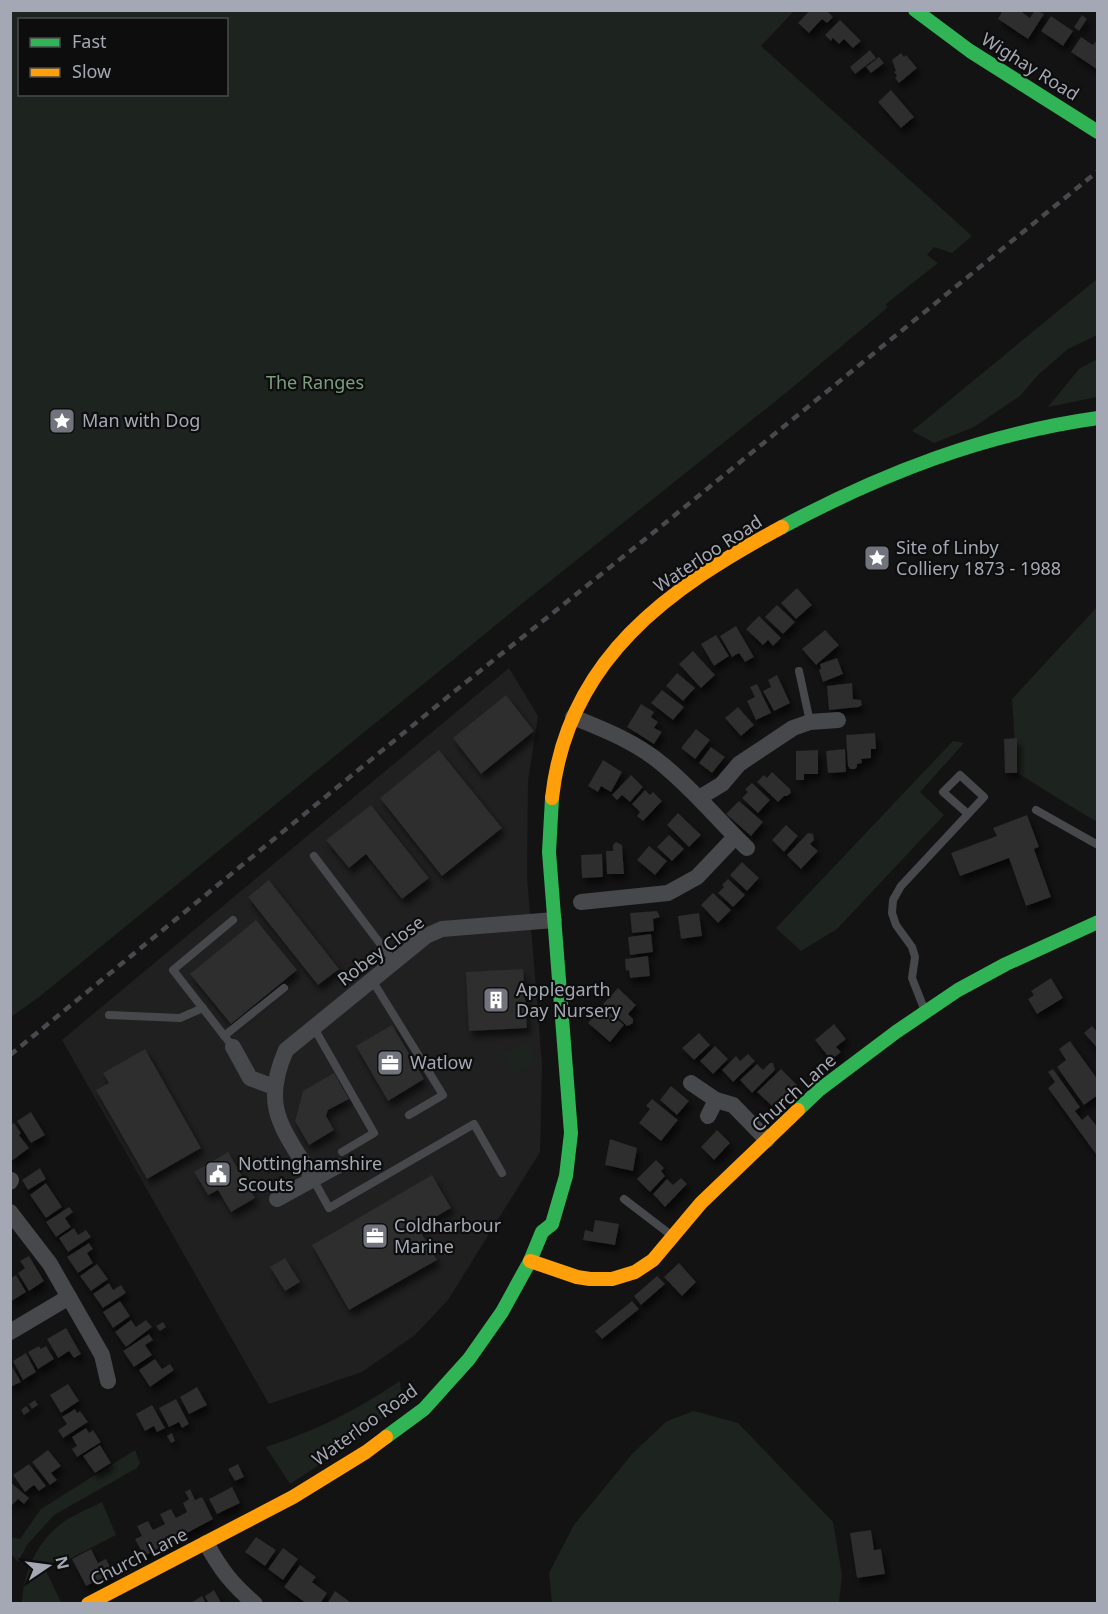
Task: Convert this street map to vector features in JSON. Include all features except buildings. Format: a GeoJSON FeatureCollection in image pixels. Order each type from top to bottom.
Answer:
{"type":"FeatureCollection","features":[{"type":"Feature","properties":{"kind":"street","name":"Wighay Road"},"geometry":{"type":"LineString","coordinates":[[915,10],[970,51],[1098,132]]}},
{"type":"Feature","properties":{"kind":"street","name":"Waterloo Road"},"geometry":{"type":"LineString","coordinates":[[206,1543],[293,1497],[366,1452],[424,1409],[469,1359],[502,1312],[530,1261],[542,1232],[552,1224],[566,1176],[571,1133],[549,852],[549,813],[554,775],[573,717],[593,676],[619,644],[672,595],[750,544],[818,509],[898,471],[943,453],[1018,431],[1098,418]]}},
{"type":"Feature","properties":{"kind":"street"},"geometry":{"type":"LineString","coordinates":[[573,717],[612,733],[660,762],[699,798],[741,843],[697,877],[668,893],[581,902]]}},
{"type":"Feature","properties":{"kind":"street"},"geometry":{"type":"LineString","coordinates":[[699,798],[722,784],[739,764],[794,728],[810,722],[838,720]]}},
{"type":"Feature","properties":{"kind":"street","name":"Robey Close"},"geometry":{"type":"LineString","coordinates":[[313,1179],[277,1116],[274,1087],[278,1068],[286,1050],[426,936],[442,929],[554,920]]}},
{"type":"Feature","properties":{"kind":"street","name":"Church Lane"},"geometry":{"type":"LineString","coordinates":[[530,1261],[577,1277],[590,1279],[612,1279],[635,1272],[652,1260],[701,1203],[819,1090],[925,1011],[1006,964],[1098,922]]}},
{"type":"Feature","properties":{"kind":"street"},"geometry":{"type":"LineString","coordinates":[[228,1042],[250,1078],[274,1087]]}},
{"type":"Feature","properties":{"kind":"street"},"geometry":{"type":"LineString","coordinates":[[691,1083],[717,1100],[733,1105],[768,1140]]}},
{"type":"Feature","properties":{"kind":"street","name":"Waterloo Road"},"geometry":{"type":"LineString","coordinates":[[542,1232],[540,1221],[568,1094]]}},
{"type":"Feature","properties":{"kind":"street"},"geometry":{"type":"LineString","coordinates":[[708,1116],[717,1100]]}},
{"type":"Feature","properties":{"kind":"street"},"geometry":{"type":"LineString","coordinates":[[277,1199],[313,1179],[340,1159]]}},
{"type":"Feature","properties":{"kind":"street"},"geometry":{"type":"LineString","coordinates":[[10,1212],[50,1264],[102,1355],[108,1381]]}},
{"type":"Feature","properties":{"kind":"street"},"geometry":{"type":"LineString","coordinates":[[10,1332],[69,1297]]}},
{"type":"Feature","properties":{"kind":"street"},"geometry":{"type":"LineString","coordinates":[[206,1543],[221,1570],[255,1604]]}},
{"type":"Feature","properties":{"kind":"street","name":"Church Lane"},"geometry":{"type":"LineString","coordinates":[[88,1604],[206,1543]]}},
{"type":"Feature","properties":{"kind":"lane"},"geometry":{"type":"LineString","coordinates":[[799,670],[810,722]]}},
{"type":"Feature","properties":{"kind":"lane"},"geometry":{"type":"LineString","coordinates":[[925,1011],[912,978],[915,957],[912,947],[896,925],[892,913],[894,900],[901,886],[984,797],[960,775],[943,792],[968,814]]}},
{"type":"Feature","properties":{"kind":"lane"},"geometry":{"type":"LineString","coordinates":[[1036,810],[1098,845]]}},
{"type":"Feature","properties":{"kind":"lane"},"geometry":{"type":"LineString","coordinates":[[314,856],[394,962]]}},
{"type":"Feature","properties":{"kind":"lane"},"geometry":{"type":"LineString","coordinates":[[233,920],[173,970],[228,1042],[284,988]]}},
{"type":"Feature","properties":{"kind":"lane"},"geometry":{"type":"LineString","coordinates":[[372,980],[443,1095],[409,1114]]}},
{"type":"Feature","properties":{"kind":"lane"},"geometry":{"type":"LineString","coordinates":[[109,1015],[180,1018],[203,1008]]}},
{"type":"Feature","properties":{"kind":"lane"},"geometry":{"type":"LineString","coordinates":[[314,1028],[374,1133],[340,1159]]}},
{"type":"Feature","properties":{"kind":"lane"},"geometry":{"type":"LineString","coordinates":[[313,1179],[329,1208],[474,1124],[502,1173]]}},
{"type":"Feature","properties":{"kind":"lane"},"geometry":{"type":"LineString","coordinates":[[624,1199],[673,1237]]}},
{"type":"Feature","properties":{"kind":"shaded area"},"geometry":{"type":"Polygon","coordinates":[[[509,668],[538,716],[528,781],[527,876],[542,1065],[540,1152],[448,1300],[415,1335],[362,1372],[269,1404],[62,1040],[509,668]]]}},
{"type":"Feature","properties":{"kind":"green space","name":"The Ranges"},"geometry":{"type":"Polygon","coordinates":[[[11,10],[794,11],[761,46],[972,236],[952,253],[934,247],[927,255],[938,263],[886,304],[887,308],[787,392],[529,598],[39,997],[11,1017],[11,10]]]}},
{"type":"Feature","properties":{"kind":"green space"},"geometry":{"type":"Polygon","coordinates":[[[1097,279],[1097,335],[1068,349],[1038,375],[1020,396],[974,427],[934,443],[912,431],[1097,279]]]}},
{"type":"Feature","properties":{"kind":"green space"},"geometry":{"type":"Polygon","coordinates":[[[1097,359],[1097,397],[1048,407],[1079,369],[1097,359]]]}},
{"type":"Feature","properties":{"kind":"green space"},"geometry":{"type":"Polygon","coordinates":[[[1097,607],[1098,815],[1095,821],[1017,773],[1012,699],[1097,607]]]}},
{"type":"Feature","properties":{"kind":"green space"},"geometry":{"type":"Polygon","coordinates":[[[953,741],[964,743],[920,792],[944,815],[837,929],[801,951],[776,928],[953,741]]]}},
{"type":"Feature","properties":{"kind":"green space"},"geometry":{"type":"Polygon","coordinates":[[[525,1042],[537,1061],[514,1074],[503,1055],[525,1042]]]}},
{"type":"Feature","properties":{"kind":"green space"},"geometry":{"type":"Polygon","coordinates":[[[400,1381],[402,1401],[360,1438],[290,1484],[266,1447],[335,1419],[400,1381]]]}},
{"type":"Feature","properties":{"kind":"green space"},"geometry":{"type":"Polygon","coordinates":[[[694,1411],[738,1423],[833,1522],[842,1575],[839,1603],[552,1603],[549,1573],[574,1525],[632,1454],[667,1421],[694,1411]]]}},
{"type":"Feature","properties":{"kind":"green space"},"geometry":{"type":"Polygon","coordinates":[[[135,1450],[140,1463],[137,1468],[54,1515],[27,1545],[18,1562],[11,1554],[11,1537],[20,1539],[41,1509],[135,1450]]]}},
{"type":"Feature","properties":{"kind":"green space"},"geometry":{"type":"Polygon","coordinates":[[[102,1502],[116,1535],[46,1571],[61,1602],[57,1604],[22,1603],[28,1572],[36,1553],[49,1535],[72,1517],[102,1502]]]}},
{"type":"Feature","properties":{"kind":"railway"},"geometry":{"type":"LineString","coordinates":[[10,1055],[450,695],[1098,171]]}},
{"type":"Feature","properties":{"kind":"traffic: fast"},"geometry":{"type":"LineString","coordinates":[[915,10],[970,51],[1098,132]]}},
{"type":"Feature","properties":{"kind":"traffic: fast"},"geometry":{"type":"LineString","coordinates":[[782,527],[858,489],[935,458],[1015,434],[1098,418]]}},
{"type":"Feature","properties":{"kind":"traffic: fast"},"geometry":{"type":"LineString","coordinates":[[386,1437],[424,1409],[469,1359],[502,1312],[530,1261],[542,1232],[552,1224],[566,1176],[571,1133],[549,852],[552,798]]}},
{"type":"Feature","properties":{"kind":"traffic: fast"},"geometry":{"type":"LineString","coordinates":[[798,1110],[819,1090],[896,1032],[958,990],[1006,964],[1098,922]]}},
{"type":"Feature","properties":{"kind":"traffic: slow"},"geometry":{"type":"LineString","coordinates":[[552,798],[562,749],[578,706],[602,667],[630,633],[700,576],[740,550],[782,527]]}},
{"type":"Feature","properties":{"kind":"traffic: slow"},"geometry":{"type":"LineString","coordinates":[[530,1261],[577,1277],[590,1279],[612,1279],[635,1272],[653,1260],[701,1203],[798,1110]]}},
{"type":"Feature","properties":{"kind":"traffic: slow"},"geometry":{"type":"LineString","coordinates":[[88,1604],[293,1497],[386,1437]]}},
{"type":"Feature","properties":{"kind":"place","name":"Man with Dog"},"geometry":{"type":"Point","coordinates":[62,421]}},
{"type":"Feature","properties":{"kind":"place","name":"Site of Linby Colliery 1873 - 1988"},"geometry":{"type":"Point","coordinates":[877,558]}},
{"type":"Feature","properties":{"kind":"place","name":"Applegarth Day Nursery"},"geometry":{"type":"Point","coordinates":[496,1000]}},
{"type":"Feature","properties":{"kind":"place","name":"Watlow"},"geometry":{"type":"Point","coordinates":[390,1063]}},
{"type":"Feature","properties":{"kind":"place","name":"Nottinghamshire Scouts"},"geometry":{"type":"Point","coordinates":[218,1174]}},
{"type":"Feature","properties":{"kind":"place","name":"Coldharbour Marine"},"geometry":{"type":"Point","coordinates":[375,1236]}}]}
